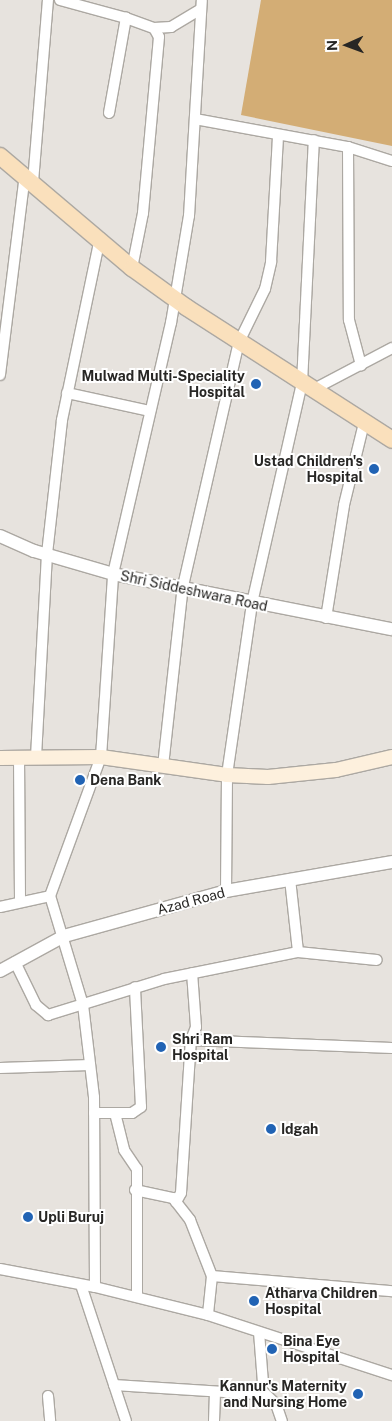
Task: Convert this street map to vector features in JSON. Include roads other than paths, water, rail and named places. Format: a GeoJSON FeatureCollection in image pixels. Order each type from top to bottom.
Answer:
{"type":"FeatureCollection","features":[{"type":"Feature","properties":{"kind":"main road"},"geometry":{"type":"LineString","coordinates":[[0,156],[100,238],[132,268],[173,298],[392,440]]}},
{"type":"Feature","properties":{"kind":"main road"},"geometry":{"type":"LineString","coordinates":[[0,758],[19,756],[101,757],[227,775],[268,777],[336,770],[392,757]]}},
{"type":"Feature","properties":{"kind":"street"},"geometry":{"type":"LineString","coordinates":[[0,375],[29,179],[48,0]]}},
{"type":"Feature","properties":{"kind":"street"},"geometry":{"type":"LineString","coordinates":[[60,0],[126,18],[154,28],[171,27],[202,5]]}},
{"type":"Feature","properties":{"kind":"street"},"geometry":{"type":"LineString","coordinates":[[95,1286],[94,1113],[90,1065],[83,1005],[64,936],[50,896],[101,757],[114,574],[150,411],[189,216],[202,5]]}},
{"type":"Feature","properties":{"kind":"street"},"geometry":{"type":"LineString","coordinates":[[109,112],[126,18]]}},
{"type":"Feature","properties":{"kind":"street"},"geometry":{"type":"LineString","coordinates":[[132,268],[143,213],[151,98],[159,52],[159,37],[154,28]]}},
{"type":"Feature","properties":{"kind":"street"},"geometry":{"type":"LineString","coordinates":[[195,119],[278,137],[314,140],[348,147],[392,162]]}},
{"type":"Feature","properties":{"kind":"street"},"geometry":{"type":"LineString","coordinates":[[163,766],[183,586],[239,342],[265,289],[271,262],[278,137]]}},
{"type":"Feature","properties":{"kind":"street"},"geometry":{"type":"LineString","coordinates":[[226,891],[227,775],[252,603],[308,386],[314,140]]}},
{"type":"Feature","properties":{"kind":"street"},"geometry":{"type":"LineString","coordinates":[[348,147],[348,320],[361,365]]}},
{"type":"Feature","properties":{"kind":"street"},"geometry":{"type":"LineString","coordinates":[[36,757],[46,554],[67,393],[100,238]]}},
{"type":"Feature","properties":{"kind":"street"},"geometry":{"type":"LineString","coordinates":[[308,386],[361,365],[392,348]]}},
{"type":"Feature","properties":{"kind":"street"},"geometry":{"type":"LineString","coordinates":[[67,393],[150,411]]}},
{"type":"Feature","properties":{"kind":"street"},"geometry":{"type":"LineString","coordinates":[[326,618],[344,505],[364,423]]}},
{"type":"Feature","properties":{"kind":"street","name":"Shri Siddeshwara Road"},"geometry":{"type":"LineString","coordinates":[[0,536],[46,554],[114,574],[183,586],[252,603],[326,618],[392,628]]}},
{"type":"Feature","properties":{"kind":"street"},"geometry":{"type":"LineString","coordinates":[[19,756],[20,900]]}},
{"type":"Feature","properties":{"kind":"street","name":"Azad Road"},"geometry":{"type":"LineString","coordinates":[[0,971],[64,936],[226,891],[290,878],[392,862]]}},
{"type":"Feature","properties":{"kind":"street"},"geometry":{"type":"LineString","coordinates":[[290,878],[298,952]]}},
{"type":"Feature","properties":{"kind":"street"},"geometry":{"type":"LineString","coordinates":[[0,907],[20,900],[50,896]]}},
{"type":"Feature","properties":{"kind":"street"},"geometry":{"type":"LineString","coordinates":[[15,962],[41,1012],[56,1015],[135,987],[192,972],[298,952],[377,960]]}},
{"type":"Feature","properties":{"kind":"street"},"geometry":{"type":"LineString","coordinates":[[176,1202],[180,1193],[191,1040],[196,1027],[192,972]]}},
{"type":"Feature","properties":{"kind":"street"},"geometry":{"type":"LineString","coordinates":[[94,1113],[132,1113],[141,1107],[135,987]]}},
{"type":"Feature","properties":{"kind":"street"},"geometry":{"type":"LineString","coordinates":[[191,1040],[392,1048]]}},
{"type":"Feature","properties":{"kind":"street"},"geometry":{"type":"LineString","coordinates":[[0,1068],[90,1065]]}},
{"type":"Feature","properties":{"kind":"street"},"geometry":{"type":"LineString","coordinates":[[116,1113],[124,1150],[137,1169],[135,1190],[137,1297]]}},
{"type":"Feature","properties":{"kind":"street"},"geometry":{"type":"LineString","coordinates":[[135,1190],[154,1192],[176,1202],[203,1245],[212,1276],[208,1315]]}},
{"type":"Feature","properties":{"kind":"street"},"geometry":{"type":"LineString","coordinates":[[0,1269],[95,1286],[208,1315],[392,1375]]}},
{"type":"Feature","properties":{"kind":"street"},"geometry":{"type":"LineString","coordinates":[[212,1276],[392,1291]]}},
{"type":"Feature","properties":{"kind":"street"},"geometry":{"type":"LineString","coordinates":[[81,1285],[126,1421]]}},
{"type":"Feature","properties":{"kind":"street"},"geometry":{"type":"LineString","coordinates":[[258,1332],[261,1390],[276,1404],[282,1421]]}},
{"type":"Feature","properties":{"kind":"street"},"geometry":{"type":"LineString","coordinates":[[114,1385],[256,1394],[261,1390]]}},
{"type":"Feature","properties":{"kind":"street"},"geometry":{"type":"LineString","coordinates":[[214,1421],[215,1392]]}},
{"type":"Feature","properties":{"kind":"street"},"geometry":{"type":"LineString","coordinates":[[48,1396],[50,1421]]}},
{"type":"Feature","properties":{"kind":"place","name":"Mulwad Multi-Speciality Hospital"},"geometry":{"type":"Point","coordinates":[256,384]}},
{"type":"Feature","properties":{"kind":"place","name":"Ustad Children's Hospital"},"geometry":{"type":"Point","coordinates":[374,469]}},
{"type":"Feature","properties":{"kind":"place","name":"Dena Bank"},"geometry":{"type":"Point","coordinates":[80,780]}},
{"type":"Feature","properties":{"kind":"place","name":"Shri Ram Hospital"},"geometry":{"type":"Point","coordinates":[161,1047]}},
{"type":"Feature","properties":{"kind":"place","name":"Idgah"},"geometry":{"type":"Point","coordinates":[271,1129]}},
{"type":"Feature","properties":{"kind":"place","name":"Upli Buruj"},"geometry":{"type":"Point","coordinates":[28,1217]}},
{"type":"Feature","properties":{"kind":"place","name":"Atharva Children Hospital"},"geometry":{"type":"Point","coordinates":[254,1301]}},
{"type":"Feature","properties":{"kind":"place","name":"Bina Eye Hospital"},"geometry":{"type":"Point","coordinates":[272,1349]}},
{"type":"Feature","properties":{"kind":"place","name":"Kannur's Maternity and Nursing Home"},"geometry":{"type":"Point","coordinates":[358,1394]}}]}
